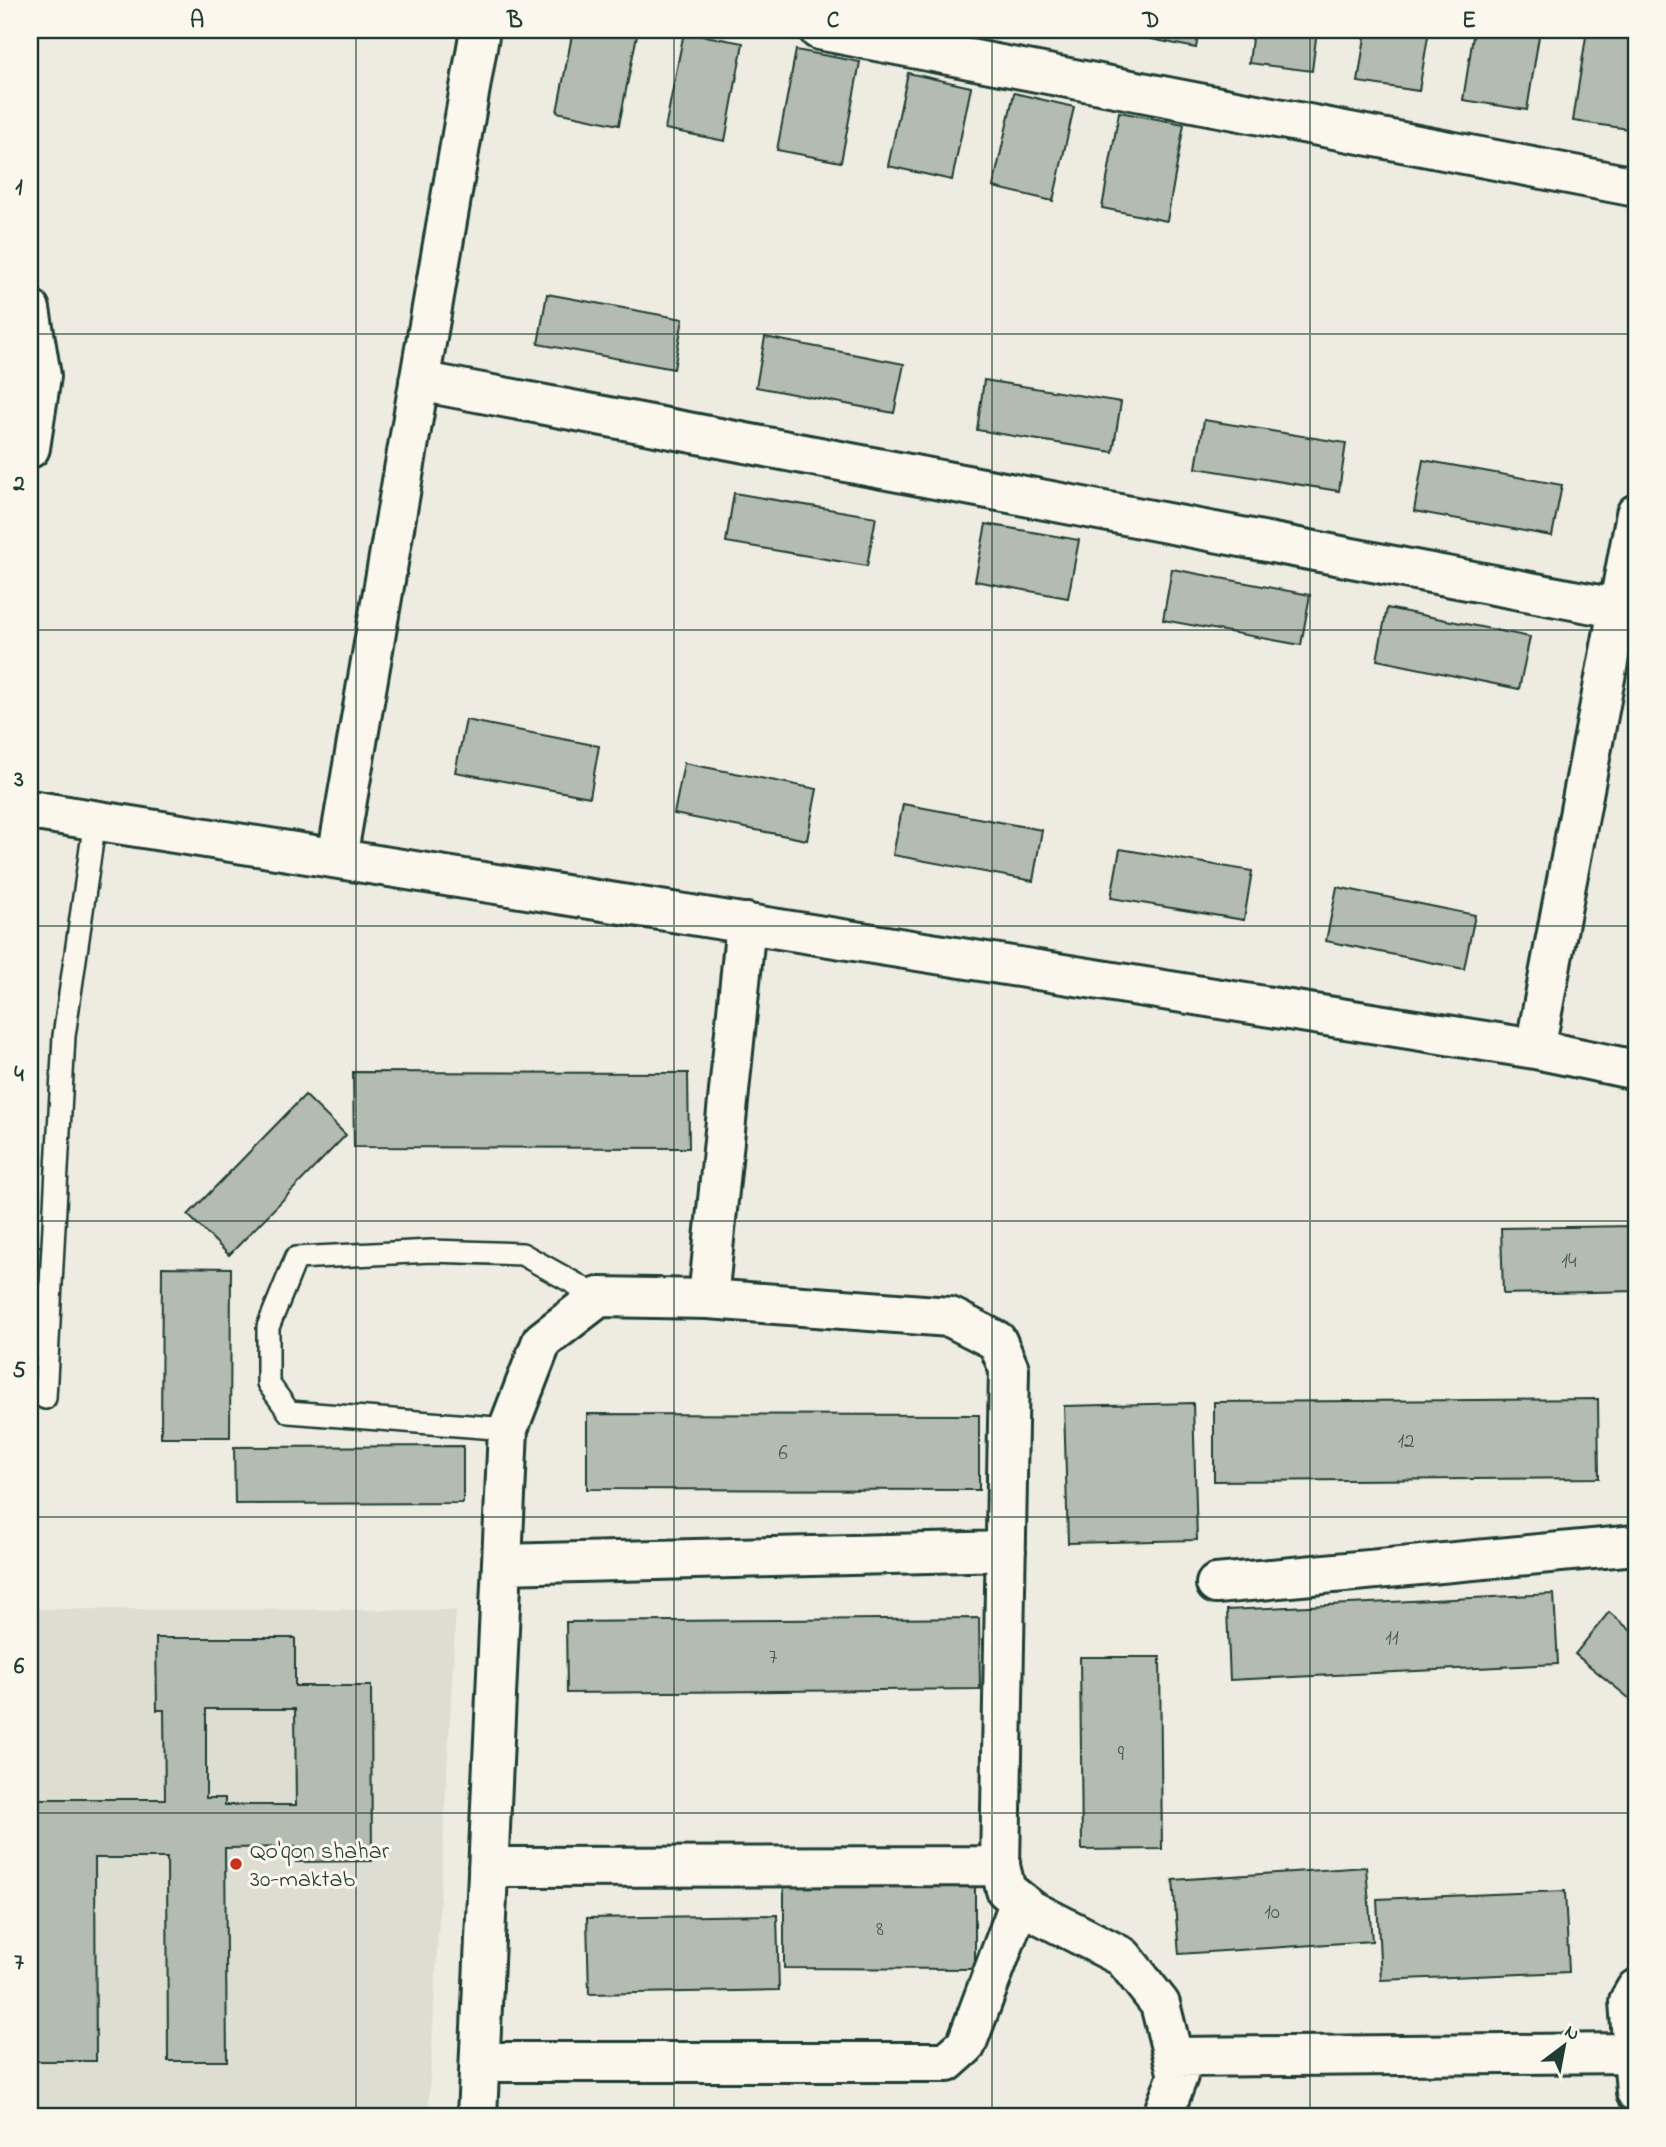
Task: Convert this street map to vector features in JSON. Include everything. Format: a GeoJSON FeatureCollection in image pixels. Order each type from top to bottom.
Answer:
{"type":"FeatureCollection","features":[{"type":"Feature","properties":{"kind":"street"},"geometry":{"type":"LineString","coordinates":[[337,858],[480,30]]}},
{"type":"Feature","properties":{"kind":"street"},"geometry":{"type":"LineString","coordinates":[[820,30],[1636,187]]}},
{"type":"Feature","properties":{"kind":"street"},"geometry":{"type":"LineString","coordinates":[[30,309],[41,376],[30,447]]}},
{"type":"Feature","properties":{"kind":"street"},"geometry":{"type":"LineString","coordinates":[[419,381],[1627,610]]}},
{"type":"Feature","properties":{"kind":"street"},"geometry":{"type":"LineString","coordinates":[[1535,1049],[1627,610],[1636,514]]}},
{"type":"Feature","properties":{"kind":"street"},"geometry":{"type":"LineString","coordinates":[[30,810],[1535,1049],[1636,1070]]}},
{"type":"Feature","properties":{"kind":"street"},"geometry":{"type":"LineString","coordinates":[[708,1299],[746,923]]}},
{"type":"Feature","properties":{"kind":"street"},"geometry":{"type":"LineString","coordinates":[[477,2117],[508,1429],[542,1341],[599,1297],[708,1299],[950,1317],[997,1341],[1009,1369],[1000,1866],[1006,1890],[1020,1901],[1124,1958],[1160,2004],[1178,2076],[1161,2117]]}},
{"type":"Feature","properties":{"kind":"street"},"geometry":{"type":"LineString","coordinates":[[1216,1584],[1636,1545]]}},
{"type":"Feature","properties":{"kind":"street"},"geometry":{"type":"LineString","coordinates":[[502,1564],[1006,1550]]}},
{"type":"Feature","properties":{"kind":"street"},"geometry":{"type":"LineString","coordinates":[[488,1867],[1000,1866]]}},
{"type":"Feature","properties":{"kind":"street"},"geometry":{"type":"LineString","coordinates":[[480,2062],[947,2062],[966,2045],[1020,1901]]}},
{"type":"Feature","properties":{"kind":"street"},"geometry":{"type":"LineString","coordinates":[[1636,1989],[1629,2001],[1636,2092]]}},
{"type":"Feature","properties":{"kind":"street"},"geometry":{"type":"LineString","coordinates":[[1173,2057],[1634,2053]]}},
{"type":"Feature","properties":{"kind":"lane"},"geometry":{"type":"LineString","coordinates":[[45,1398],[64,1036],[95,820]]}},
{"type":"Feature","properties":{"kind":"lane"},"geometry":{"type":"LineString","coordinates":[[508,1429],[289,1412],[268,1383],[268,1327],[296,1258],[431,1251],[522,1254],[599,1297]]}},
{"type":"Feature","properties":{"kind":"shaded area","name":"Qo'qon shahar 30-maktab"},"geometry":{"type":"Polygon","coordinates":[[[30,1609],[456,1610],[428,2117],[30,2117],[30,1609]]]}},
{"type":"Feature","properties":{"kind":"building"},"geometry":{"type":"Polygon","coordinates":[[[573,30],[638,30],[619,125],[557,112],[573,30]]]}},
{"type":"Feature","properties":{"kind":"building"},"geometry":{"type":"Polygon","coordinates":[[[1137,30],[1199,30],[1196,48],[1136,36],[1137,30]]]}},
{"type":"Feature","properties":{"kind":"building"},"geometry":{"type":"Polygon","coordinates":[[[1253,30],[1317,30],[1312,71],[1249,63],[1253,30]]]}},
{"type":"Feature","properties":{"kind":"building"},"geometry":{"type":"Polygon","coordinates":[[[1366,30],[1429,30],[1419,91],[1358,82],[1366,30]]]}},
{"type":"Feature","properties":{"kind":"building"},"geometry":{"type":"Polygon","coordinates":[[[1474,30],[1540,30],[1527,110],[1463,100],[1474,30]]]}},
{"type":"Feature","properties":{"kind":"building"},"geometry":{"type":"Polygon","coordinates":[[[1587,30],[1636,37],[1636,130],[1573,121],[1587,30]]]}},
{"type":"Feature","properties":{"kind":"building"},"geometry":{"type":"Polygon","coordinates":[[[684,32],[743,43],[725,141],[665,129],[684,32]]]}},
{"type":"Feature","properties":{"kind":"building"},"geometry":{"type":"Polygon","coordinates":[[[796,50],[860,62],[841,162],[777,150],[796,50]]]}},
{"type":"Feature","properties":{"kind":"building"},"geometry":{"type":"Polygon","coordinates":[[[908,73],[971,87],[952,180],[888,166],[908,73]]]}},
{"type":"Feature","properties":{"kind":"building"},"geometry":{"type":"Polygon","coordinates":[[[1014,93],[1074,107],[1053,201],[993,187],[1014,93]]]}},
{"type":"Feature","properties":{"kind":"building"},"geometry":{"type":"Polygon","coordinates":[[[1119,112],[1184,124],[1167,221],[1102,208],[1119,112]]]}},
{"type":"Feature","properties":{"kind":"building"},"geometry":{"type":"Polygon","coordinates":[[[547,294],[683,319],[674,369],[538,344],[547,294]]]}},
{"type":"Feature","properties":{"kind":"building"},"geometry":{"type":"Polygon","coordinates":[[[765,337],[904,364],[894,413],[756,387],[765,337]]]}},
{"type":"Feature","properties":{"kind":"building"},"geometry":{"type":"Polygon","coordinates":[[[984,380],[1121,402],[1113,452],[977,430],[984,380]]]}},
{"type":"Feature","properties":{"kind":"building"},"geometry":{"type":"Polygon","coordinates":[[[1204,420],[1346,443],[1339,491],[1196,468],[1204,420]]]}},
{"type":"Feature","properties":{"kind":"building"},"geometry":{"type":"Polygon","coordinates":[[[1423,460],[1562,485],[1552,536],[1414,511],[1423,460]]]}},
{"type":"Feature","properties":{"kind":"building"},"geometry":{"type":"Polygon","coordinates":[[[734,493],[876,517],[867,566],[726,542],[734,493]]]}},
{"type":"Feature","properties":{"kind":"building"},"geometry":{"type":"Polygon","coordinates":[[[986,524],[1079,540],[1068,598],[975,581],[986,524]]]}},
{"type":"Feature","properties":{"kind":"building"},"geometry":{"type":"Polygon","coordinates":[[[1172,569],[1310,595],[1301,645],[1163,620],[1172,569]]]}},
{"type":"Feature","properties":{"kind":"building"},"geometry":{"type":"Polygon","coordinates":[[[1387,608],[1530,637],[1519,689],[1377,660],[1387,608]]]}},
{"type":"Feature","properties":{"kind":"building"},"geometry":{"type":"Polygon","coordinates":[[[466,720],[599,746],[590,797],[455,772],[466,720]]]}},
{"type":"Feature","properties":{"kind":"building"},"geometry":{"type":"Polygon","coordinates":[[[684,763],[817,789],[807,840],[674,814],[684,763]]]}},
{"type":"Feature","properties":{"kind":"building"},"geometry":{"type":"Polygon","coordinates":[[[903,804],[1042,830],[1033,881],[893,855],[903,804]]]}},
{"type":"Feature","properties":{"kind":"building"},"geometry":{"type":"Polygon","coordinates":[[[1120,849],[1252,871],[1244,920],[1111,898],[1120,849]]]}},
{"type":"Feature","properties":{"kind":"building"},"geometry":{"type":"Polygon","coordinates":[[[1337,887],[1475,915],[1464,969],[1326,941],[1337,887]]]}},
{"type":"Feature","properties":{"kind":"building"},"geometry":{"type":"Polygon","coordinates":[[[353,1072],[688,1073],[689,1148],[354,1147],[353,1072]]]}},
{"type":"Feature","properties":{"kind":"building"},"geometry":{"type":"Polygon","coordinates":[[[305,1095],[346,1135],[229,1255],[188,1215],[305,1095]]]}},
{"type":"Feature","properties":{"kind":"building"},"geometry":{"type":"Polygon","coordinates":[[[1636,1226],[1636,1291],[1503,1294],[1501,1228],[1636,1226]]]}},
{"type":"Feature","properties":{"kind":"building"},"geometry":{"type":"Polygon","coordinates":[[[30,1246],[42,1246],[42,1310],[30,1310],[30,1246]]]}},
{"type":"Feature","properties":{"kind":"building"},"geometry":{"type":"Polygon","coordinates":[[[162,1267],[231,1268],[230,1437],[161,1437],[162,1267]]]}},
{"type":"Feature","properties":{"kind":"building"},"geometry":{"type":"Polygon","coordinates":[[[1598,1399],[1599,1478],[1214,1481],[1214,1402],[1598,1399]]]}},
{"type":"Feature","properties":{"kind":"building"},"geometry":{"type":"Polygon","coordinates":[[[1193,1403],[1197,1540],[1068,1543],[1064,1406],[1193,1403]]]}},
{"type":"Feature","properties":{"kind":"building"},"geometry":{"type":"Polygon","coordinates":[[[587,1414],[979,1415],[979,1490],[587,1489],[587,1414]]]}},
{"type":"Feature","properties":{"kind":"building"},"geometry":{"type":"Polygon","coordinates":[[[463,1446],[463,1503],[235,1504],[234,1447],[463,1446]]]}},
{"type":"Feature","properties":{"kind":"building"},"geometry":{"type":"Polygon","coordinates":[[[1554,1594],[1558,1664],[1230,1680],[1227,1610],[1554,1594]]]}},
{"type":"Feature","properties":{"kind":"building"},"geometry":{"type":"Polygon","coordinates":[[[1609,1612],[1636,1635],[1636,1704],[1575,1654],[1609,1612]]]}},
{"type":"Feature","properties":{"kind":"building"},"geometry":{"type":"Polygon","coordinates":[[[979,1618],[980,1689],[567,1693],[566,1622],[979,1618]]]}},
{"type":"Feature","properties":{"kind":"building"},"geometry":{"type":"Polygon","coordinates":[[[156,1638],[295,1638],[295,1686],[371,1686],[372,1861],[296,1862],[296,1847],[225,1848],[227,2061],[168,2061],[167,1858],[95,1858],[96,2061],[35,2061],[30,1799],[165,1799],[164,1710],[157,1710],[156,1638]],[[206,1709],[206,1798],[225,1798],[225,1805],[296,1805],[295,1709],[206,1709]]]}},
{"type":"Feature","properties":{"kind":"building"},"geometry":{"type":"Polygon","coordinates":[[[1080,1657],[1160,1657],[1162,1849],[1082,1850],[1080,1657]]]}},
{"type":"Feature","properties":{"kind":"building"},"geometry":{"type":"Polygon","coordinates":[[[1366,1867],[1372,1941],[1179,1954],[1173,1880],[1366,1867]]]}},
{"type":"Feature","properties":{"kind":"building"},"geometry":{"type":"Polygon","coordinates":[[[784,1886],[975,1887],[975,1969],[784,1968],[784,1886]]]}},
{"type":"Feature","properties":{"kind":"building"},"geometry":{"type":"Polygon","coordinates":[[[1565,1891],[1569,1972],[1381,1980],[1377,1899],[1565,1891]]]}},
{"type":"Feature","properties":{"kind":"building"},"geometry":{"type":"Polygon","coordinates":[[[777,1915],[779,1990],[589,1994],[587,1918],[777,1915]]]}},
{"type":"Feature","properties":{"kind":"place","name":"Qo'qon shahar 30-maktab"},"geometry":{"type":"Point","coordinates":[236,1864]}}]}
